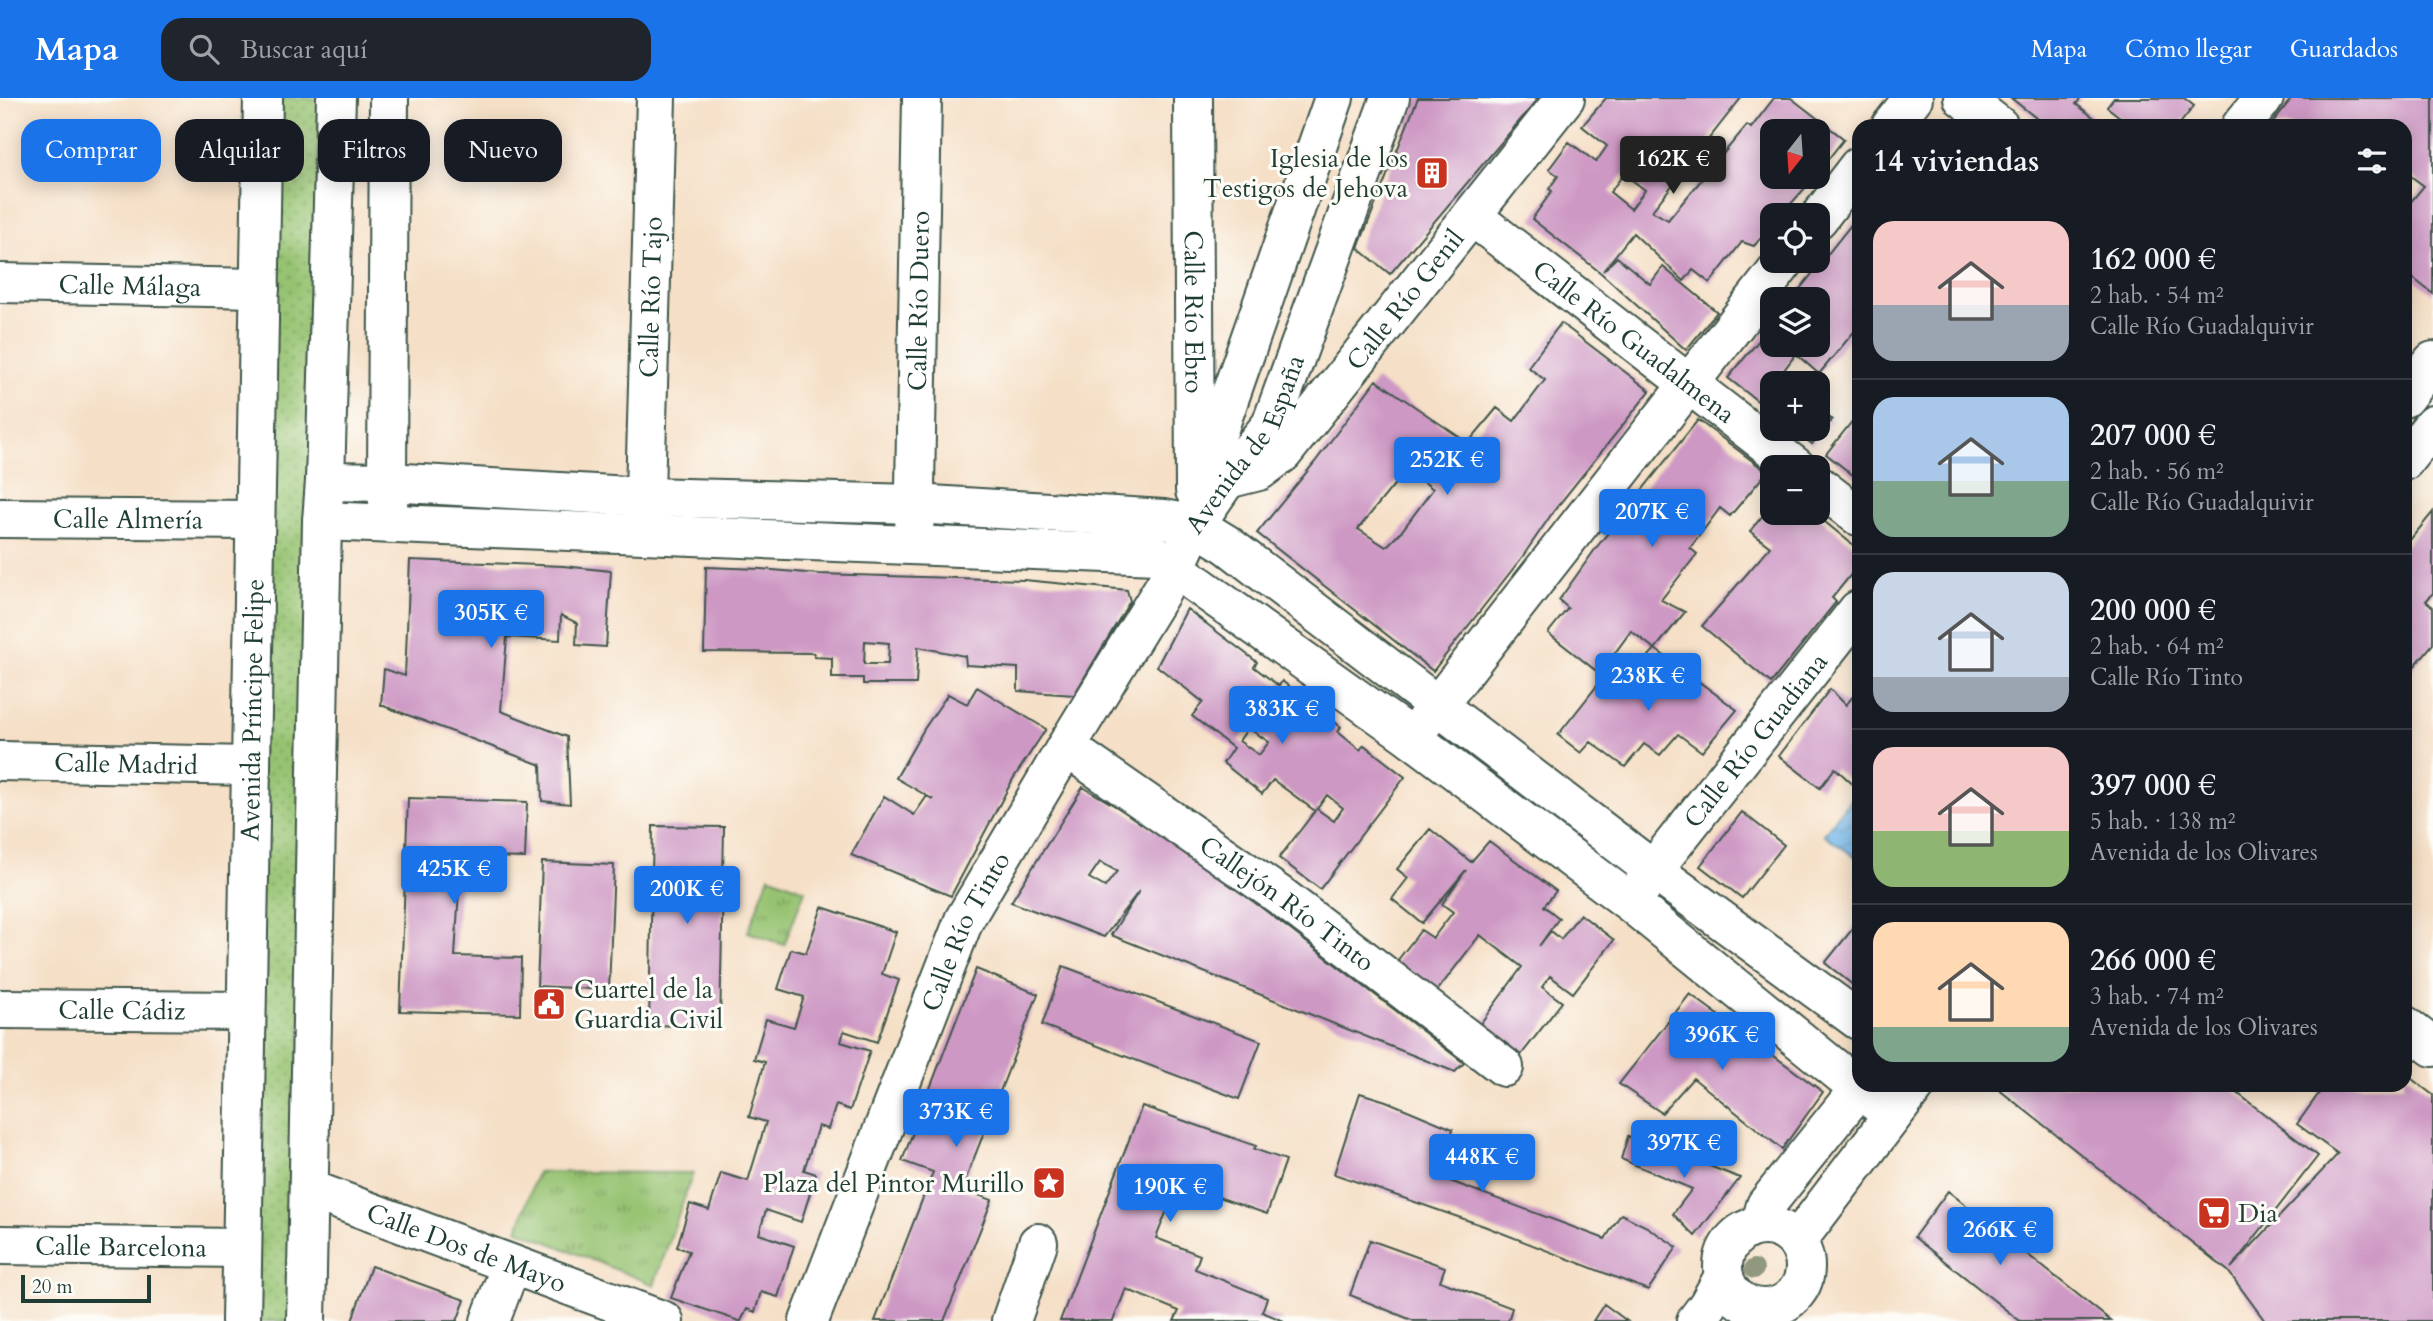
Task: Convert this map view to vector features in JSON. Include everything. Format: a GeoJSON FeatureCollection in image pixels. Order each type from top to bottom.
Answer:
{"type":"FeatureCollection","features":[{"type":"Feature","properties":{"kind":"street","name":"Avenida Príncipe Felipe"},"geometry":{"type":"LineString","coordinates":[[241,1321],[263,98]]}},
{"type":"Feature","properties":{"kind":"street"},"geometry":{"type":"LineString","coordinates":[[336,98],[336,119]]}},
{"type":"Feature","properties":{"kind":"street"},"geometry":{"type":"LineString","coordinates":[[389,98],[389,119]]}},
{"type":"Feature","properties":{"kind":"street","name":"Calle Río Tajo"},"geometry":{"type":"LineString","coordinates":[[644,535],[656,98]]}},
{"type":"Feature","properties":{"kind":"street","name":"Calle Río Duero"},"geometry":{"type":"LineString","coordinates":[[914,544],[922,98]]}},
{"type":"Feature","properties":{"kind":"street","name":"Calle Río Ebro"},"geometry":{"type":"LineString","coordinates":[[1193,98],[1195,525]]}},
{"type":"Feature","properties":{"kind":"street","name":"Avenida de España"},"geometry":{"type":"LineString","coordinates":[[1195,525],[1202,477],[1334,98]]}},
{"type":"Feature","properties":{"kind":"street","name":"Avenida de España"},"geometry":{"type":"LineString","coordinates":[[1195,525],[1227,479],[1271,425],[1390,98]]}},
{"type":"Feature","properties":{"kind":"street","name":"Calle Río Genil"},"geometry":{"type":"LineString","coordinates":[[1227,479],[1259,471],[1283,453],[1565,98]]}},
{"type":"Feature","properties":{"kind":"street"},"geometry":{"type":"LineString","coordinates":[[1896,119],[1913,98]]}},
{"type":"Feature","properties":{"kind":"street"},"geometry":{"type":"LineString","coordinates":[[1963,98],[1990,119]]}},
{"type":"Feature","properties":{"kind":"street"},"geometry":{"type":"LineString","coordinates":[[2248,119],[2264,98]]}},
{"type":"Feature","properties":{"kind":"street"},"geometry":{"type":"LineString","coordinates":[[1830,203],[1852,175]]}},
{"type":"Feature","properties":{"kind":"street"},"geometry":{"type":"LineString","coordinates":[[306,1321],[322,521],[335,182]]}},
{"type":"Feature","properties":{"kind":"street"},"geometry":{"type":"LineString","coordinates":[[389,182],[389,522]]}},
{"type":"Feature","properties":{"kind":"street","name":"Calle Río Guadalmena"},"geometry":{"type":"LineString","coordinates":[[1472,216],[1781,455]]}},
{"type":"Feature","properties":{"kind":"street"},"geometry":{"type":"LineString","coordinates":[[1412,738],[1776,273]]}},
{"type":"Feature","properties":{"kind":"street","name":"Calle Málaga"},"geometry":{"type":"LineString","coordinates":[[0,283],[260,288]]}},
{"type":"Feature","properties":{"kind":"street"},"geometry":{"type":"LineString","coordinates":[[2412,388],[2433,361]]}},
{"type":"Feature","properties":{"kind":"street"},"geometry":{"type":"LineString","coordinates":[[325,481],[647,497],[915,504],[1164,519],[1195,525],[1226,544],[1435,706],[1852,1016]]}},
{"type":"Feature","properties":{"kind":"street"},"geometry":{"type":"LineString","coordinates":[[1830,494],[1852,511]]}},
{"type":"Feature","properties":{"kind":"street","name":"Calle Almería"},"geometry":{"type":"LineString","coordinates":[[0,518],[255,520]]}},
{"type":"Feature","properties":{"kind":"street"},"geometry":{"type":"LineString","coordinates":[[322,521],[1156,555],[1412,738],[1631,904],[1852,1080]]}},
{"type":"Feature","properties":{"kind":"street","name":"Calle Río Tinto"},"geometry":{"type":"LineString","coordinates":[[809,1321],[964,920],[1175,569],[1195,525]]}},
{"type":"Feature","properties":{"kind":"street","name":"Calle Río Guadiana"},"geometry":{"type":"LineString","coordinates":[[1631,904],[1653,870],[1852,618]]}},
{"type":"Feature","properties":{"kind":"street","name":"Callejón Río Tinto"},"geometry":{"type":"LineString","coordinates":[[1066,747],[1282,897],[1504,1067]]}},
{"type":"Feature","properties":{"kind":"street","name":"Calle Madrid"},"geometry":{"type":"LineString","coordinates":[[0,761],[251,766]]}},
{"type":"Feature","properties":{"kind":"street","name":"Calle Cádiz"},"geometry":{"type":"LineString","coordinates":[[0,1009],[246,1011]]}},
{"type":"Feature","properties":{"kind":"street"},"geometry":{"type":"LineString","coordinates":[[1759,1226],[1766,1205],[1857,1092]]}},
{"type":"Feature","properties":{"kind":"street"},"geometry":{"type":"LineString","coordinates":[[1867,1092],[1892,1115]]}},
{"type":"Feature","properties":{"kind":"street"},"geometry":{"type":"LineString","coordinates":[[1797,1241],[1910,1092]]}},
{"type":"Feature","properties":{"kind":"street","name":"Calle Dos de Mayo"},"geometry":{"type":"LineString","coordinates":[[309,1189],[664,1321]]}},
{"type":"Feature","properties":{"kind":"street"},"geometry":{"type":"LineString","coordinates":[[1759,1226],[1773,1226],[1797,1241],[1805,1268],[1802,1281],[1805,1307],[1785,1302],[1753,1314],[1748,1305],[1737,1298],[1724,1276],[1723,1262],[1727,1249],[1735,1238],[1746,1230],[1759,1226]]}},
{"type":"Feature","properties":{"kind":"street"},"geometry":{"type":"LineString","coordinates":[[1011,1321],[1038,1243]]}},
{"type":"Feature","properties":{"kind":"street","name":"Calle Barcelona"},"geometry":{"type":"LineString","coordinates":[[0,1245],[242,1248]]}},
{"type":"Feature","properties":{"kind":"street"},"geometry":{"type":"LineString","coordinates":[[490,1321],[511,1265]]}},
{"type":"Feature","properties":{"kind":"street"},"geometry":{"type":"LineString","coordinates":[[1696,1321],[1724,1276]]}},
{"type":"Feature","properties":{"kind":"green space"},"geometry":{"type":"Polygon","coordinates":[[[262,98],[320,98],[295,1321],[249,1321],[261,182],[304,182],[304,119],[262,119],[262,98]]]}},
{"type":"Feature","properties":{"kind":"green space"},"geometry":{"type":"Polygon","coordinates":[[[769,876],[805,890],[784,945],[748,932],[769,876]]]}},
{"type":"Feature","properties":{"kind":"green space"},"geometry":{"type":"Polygon","coordinates":[[[537,1172],[693,1173],[654,1285],[518,1230],[537,1172]]]}},
{"type":"Feature","properties":{"kind":"water"},"geometry":{"type":"Polygon","coordinates":[[[1852,797],[1852,855],[1824,834],[1852,797]]]}},
{"type":"Feature","properties":{"kind":"building","name":"Iglesia de los Testigos de Jehova"},"geometry":{"type":"Polygon","coordinates":[[[1418,98],[1539,98],[1390,274],[1358,248],[1418,98]]]}},
{"type":"Feature","properties":{"kind":"building"},"geometry":{"type":"Polygon","coordinates":[[[1606,98],[1741,98],[1652,211],[1668,220],[1747,125],[1751,128],[1774,98],[1791,98],[1818,119],[1760,119],[1760,189],[1804,189],[1792,203],[1760,203],[1760,239],[1754,246],[1742,242],[1710,283],[1693,270],[1684,281],[1633,233],[1603,271],[1617,257],[1650,284],[1663,267],[1717,312],[1686,350],[1601,273],[1532,219],[1552,191],[1549,189],[1558,176],[1549,169],[1569,142],[1596,162],[1607,146],[1582,126],[1606,98]],[[1624,174],[1610,192],[1631,209],[1645,190],[1624,174]]]}},
{"type":"Feature","properties":{"kind":"building"},"geometry":{"type":"Polygon","coordinates":[[[2011,98],[2081,98],[2076,104],[2096,119],[2037,119],[2011,98]]]}},
{"type":"Feature","properties":{"kind":"building"},"geometry":{"type":"Polygon","coordinates":[[[2114,98],[2184,98],[2194,106],[2184,119],[2122,119],[2107,107],[2114,98]]]}},
{"type":"Feature","properties":{"kind":"building"},"geometry":{"type":"Polygon","coordinates":[[[2292,98],[2433,98],[2433,294],[2412,277],[2412,200],[2424,186],[2412,177],[2412,119],[2276,119],[2292,98]]]}},
{"type":"Feature","properties":{"kind":"building"},"geometry":{"type":"Polygon","coordinates":[[[1830,128],[1844,139],[1830,157],[1830,128]]]}},
{"type":"Feature","properties":{"kind":"building"},"geometry":{"type":"Polygon","coordinates":[[[1852,224],[1852,334],[1821,371],[1816,371],[1799,357],[1830,357],[1830,287],[1802,287],[1813,273],[1830,273],[1830,251],[1852,224]]]}},
{"type":"Feature","properties":{"kind":"building"},"geometry":{"type":"Polygon","coordinates":[[[1561,323],[1650,391],[1553,512],[1523,556],[1433,671],[1257,533],[1315,462],[1376,380],[1468,443],[1497,408],[1514,421],[1545,380],[1528,367],[1561,323]],[[1407,469],[1358,529],[1386,547],[1401,532],[1433,489],[1407,469]]]}},
{"type":"Feature","properties":{"kind":"building"},"geometry":{"type":"Polygon","coordinates":[[[1760,339],[1760,357],[1794,357],[1783,371],[1760,371],[1760,403],[1728,378],[1760,339]]]}},
{"type":"Feature","properties":{"kind":"building"},"geometry":{"type":"Polygon","coordinates":[[[1698,420],[1760,467],[1760,480],[1730,516],[1720,508],[1690,548],[1697,554],[1661,600],[1685,612],[1655,649],[1631,631],[1612,657],[1616,661],[1604,677],[1548,633],[1568,608],[1559,600],[1596,548],[1698,420]]]}},
{"type":"Feature","properties":{"kind":"building"},"geometry":{"type":"Polygon","coordinates":[[[1852,422],[1852,474],[1826,454],[1852,422]]]}},
{"type":"Feature","properties":{"kind":"building"},"geometry":{"type":"Polygon","coordinates":[[[2433,512],[2433,593],[2426,601],[2433,607],[2433,644],[2412,669],[2412,537],[2433,512]]]}},
{"type":"Feature","properties":{"kind":"building"},"geometry":{"type":"Polygon","coordinates":[[[1760,519],[1760,525],[1829,525],[1852,544],[1852,573],[1832,598],[1836,602],[1771,683],[1702,626],[1770,547],[1750,531],[1760,519]]]}},
{"type":"Feature","properties":{"kind":"building"},"geometry":{"type":"Polygon","coordinates":[[[410,560],[563,566],[611,571],[606,647],[576,645],[577,623],[561,615],[560,640],[507,637],[501,711],[567,737],[570,804],[542,801],[541,765],[381,705],[384,669],[405,676],[410,560]],[[465,600],[463,620],[484,620],[484,601],[465,600]]]}},
{"type":"Feature","properties":{"kind":"building"},"geometry":{"type":"Polygon","coordinates":[[[706,567],[818,574],[1024,580],[1127,590],[1130,601],[1074,695],[1018,691],[1018,668],[966,665],[965,656],[918,647],[916,684],[863,684],[863,678],[832,678],[832,658],[814,657],[814,653],[704,652],[706,567]],[[865,641],[864,664],[888,664],[889,643],[865,641]]]}},
{"type":"Feature","properties":{"kind":"building"},"geometry":{"type":"Polygon","coordinates":[[[1187,609],[1257,662],[1254,667],[1279,686],[1282,681],[1341,727],[1338,732],[1360,750],[1364,745],[1405,777],[1320,889],[1279,858],[1315,811],[1273,780],[1262,794],[1223,763],[1233,748],[1192,716],[1203,702],[1157,666],[1187,609]],[[1248,728],[1239,741],[1259,755],[1269,742],[1248,728]],[[1327,795],[1317,809],[1334,821],[1343,808],[1327,795]]]}},
{"type":"Feature","properties":{"kind":"building"},"geometry":{"type":"Polygon","coordinates":[[[1655,649],[1737,710],[1702,752],[1678,734],[1660,755],[1644,744],[1625,767],[1591,742],[1581,753],[1558,735],[1604,677],[1622,691],[1655,649]]]}},
{"type":"Feature","properties":{"kind":"building"},"geometry":{"type":"Polygon","coordinates":[[[977,687],[1046,729],[1013,779],[951,896],[851,855],[884,796],[914,815],[927,796],[934,800],[896,778],[948,694],[967,704],[977,687]]]}},
{"type":"Feature","properties":{"kind":"building"},"geometry":{"type":"Polygon","coordinates":[[[1830,689],[1846,705],[1852,698],[1852,784],[1835,768],[1820,788],[1779,756],[1830,689]]]}},
{"type":"Feature","properties":{"kind":"building"},"geometry":{"type":"Polygon","coordinates":[[[1083,787],[1176,842],[1464,1063],[1455,1072],[1111,935],[1139,891],[1104,937],[1011,902],[1083,787]],[[1100,862],[1089,878],[1105,887],[1117,871],[1100,862]]]}},
{"type":"Feature","properties":{"kind":"building"},"geometry":{"type":"Polygon","coordinates":[[[408,798],[527,802],[525,858],[461,856],[455,956],[521,958],[520,1014],[400,1011],[408,798]]]}},
{"type":"Feature","properties":{"kind":"building"},"geometry":{"type":"Polygon","coordinates":[[[1742,812],[1784,845],[1742,898],[1700,866],[1742,812]]]}},
{"type":"Feature","properties":{"kind":"building"},"geometry":{"type":"Polygon","coordinates":[[[653,826],[724,827],[720,1027],[649,1025],[653,826]]]}},
{"type":"Feature","properties":{"kind":"building"},"geometry":{"type":"Polygon","coordinates":[[[1430,829],[1471,862],[1489,841],[1556,891],[1544,906],[1559,918],[1539,946],[1551,931],[1561,939],[1580,914],[1614,940],[1573,993],[1550,976],[1542,987],[1562,1002],[1521,1055],[1480,1024],[1522,967],[1480,935],[1434,995],[1394,965],[1421,930],[1433,938],[1453,912],[1442,904],[1466,870],[1422,923],[1392,899],[1408,878],[1397,869],[1430,829]]]}},
{"type":"Feature","properties":{"kind":"building"},"geometry":{"type":"Polygon","coordinates":[[[542,862],[614,865],[609,990],[537,986],[542,862]]]}},
{"type":"Feature","properties":{"kind":"building"},"geometry":{"type":"Polygon","coordinates":[[[822,907],[896,932],[882,974],[899,980],[877,1042],[844,1031],[841,1042],[870,1051],[850,1110],[836,1105],[828,1129],[818,1126],[804,1170],[816,1174],[801,1222],[766,1210],[759,1234],[794,1246],[778,1297],[761,1292],[755,1312],[747,1309],[739,1321],[671,1298],[689,1251],[677,1247],[690,1204],[709,1210],[721,1173],[748,1181],[766,1122],[749,1117],[765,1062],[754,1059],[766,1019],[794,1027],[804,997],[778,989],[791,949],[806,953],[822,907]]]}},
{"type":"Feature","properties":{"kind":"building"},"geometry":{"type":"Polygon","coordinates":[[[1852,929],[1852,984],[1825,963],[1852,929]]]}},
{"type":"Feature","properties":{"kind":"building"},"geometry":{"type":"Polygon","coordinates":[[[1063,966],[1261,1041],[1239,1099],[1042,1025],[1063,966]]]}},
{"type":"Feature","properties":{"kind":"building"},"geometry":{"type":"Polygon","coordinates":[[[976,969],[1038,994],[962,1189],[992,1200],[944,1321],[875,1321],[933,1172],[902,1161],[976,969]]]}},
{"type":"Feature","properties":{"kind":"building"},"geometry":{"type":"Polygon","coordinates":[[[1690,994],[1823,1092],[1782,1149],[1693,1078],[1662,1113],[1619,1084],[1690,994]]]}},
{"type":"Feature","properties":{"kind":"building"},"geometry":{"type":"Polygon","coordinates":[[[2412,1079],[2433,1095],[2433,1321],[2265,1321],[2228,1271],[2002,1092],[2236,1092],[2318,1156],[2231,1268],[2338,1154],[2297,1124],[2320,1092],[2412,1092],[2412,1079]]]}},
{"type":"Feature","properties":{"kind":"building"},"geometry":{"type":"Polygon","coordinates":[[[1360,1093],[1453,1129],[1439,1177],[1605,1239],[1621,1214],[1677,1247],[1648,1290],[1484,1226],[1334,1174],[1360,1093]]]}},
{"type":"Feature","properties":{"kind":"building"},"geometry":{"type":"Polygon","coordinates":[[[1142,1106],[1256,1146],[1254,1149],[1286,1160],[1267,1214],[1178,1183],[1156,1238],[1200,1255],[1195,1269],[1267,1298],[1262,1312],[1284,1321],[1174,1321],[1179,1311],[1126,1289],[1113,1321],[1060,1321],[1142,1106]]]}},
{"type":"Feature","properties":{"kind":"building"},"geometry":{"type":"Polygon","coordinates":[[[1628,1136],[1740,1178],[1695,1236],[1673,1214],[1692,1189],[1621,1159],[1628,1136]]]}},
{"type":"Feature","properties":{"kind":"building"},"geometry":{"type":"Polygon","coordinates":[[[1948,1191],[2111,1321],[2020,1321],[1914,1237],[1948,1191]]]}},
{"type":"Feature","properties":{"kind":"building"},"geometry":{"type":"Polygon","coordinates":[[[1370,1240],[1445,1267],[1440,1281],[1512,1308],[1508,1321],[1414,1321],[1350,1295],[1370,1240]]]}},
{"type":"Feature","properties":{"kind":"building"},"geometry":{"type":"Polygon","coordinates":[[[371,1266],[465,1300],[457,1321],[352,1321],[371,1266]]]}},
{"type":"Feature","properties":{"kind":"building"},"geometry":{"type":"Polygon","coordinates":[[[1604,1304],[1627,1321],[1593,1321],[1604,1304]]]}},
{"type":"Feature","properties":{"kind":"place","name":"Iglesia de los Testigos de Jehova"},"geometry":{"type":"Point","coordinates":[1432,173]}},
{"type":"Feature","properties":{"kind":"place","name":"Cuartel de la Guardia Civil"},"geometry":{"type":"Point","coordinates":[549,1004]}},
{"type":"Feature","properties":{"kind":"place","name":"Plaza del Pintor Murillo"},"geometry":{"type":"Point","coordinates":[1049,1183]}},
{"type":"Feature","properties":{"kind":"place","name":"Dia"},"geometry":{"type":"Point","coordinates":[2214,1213]}}]}
